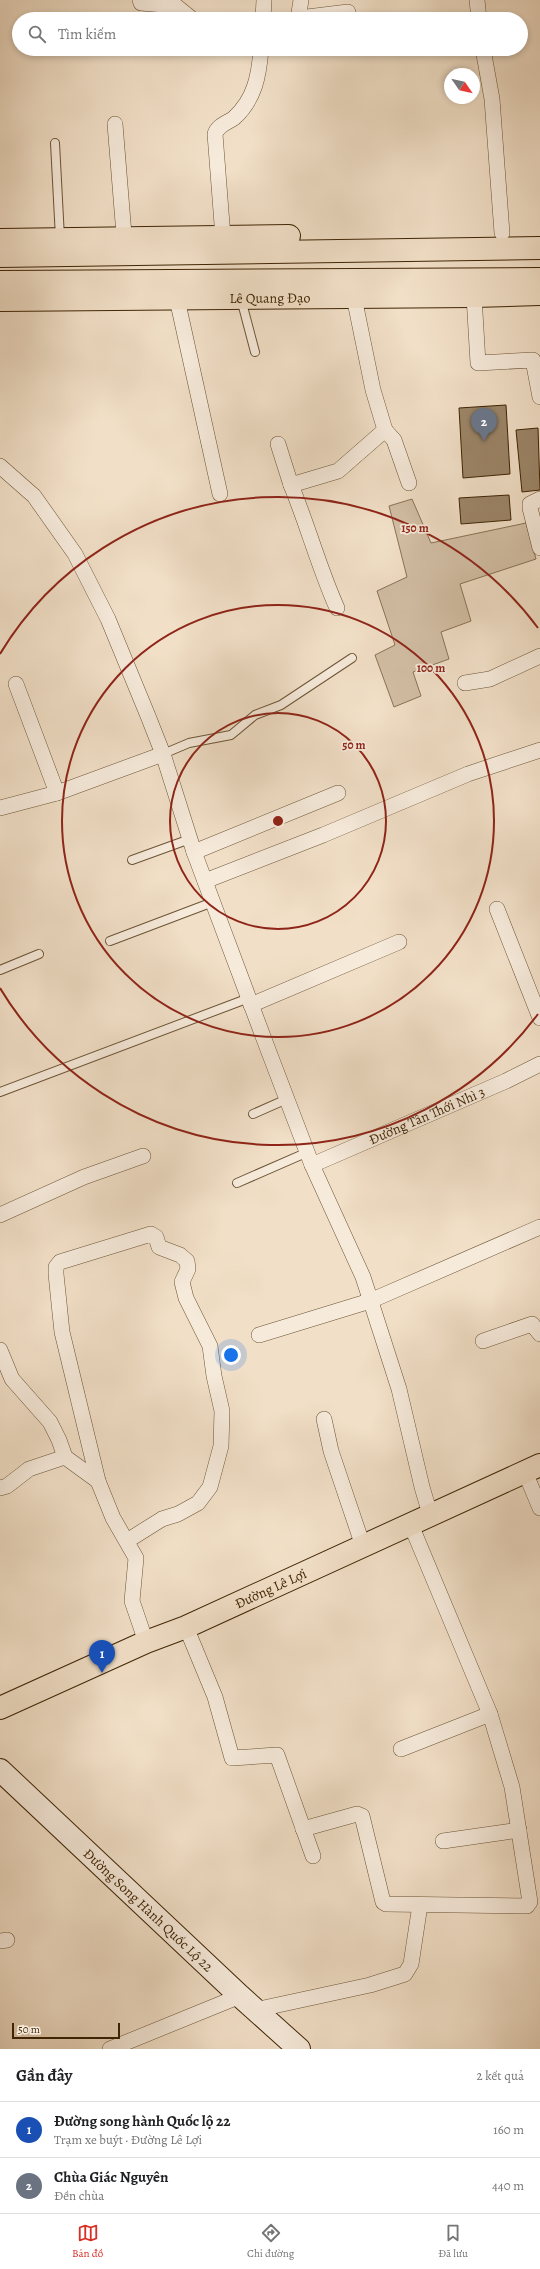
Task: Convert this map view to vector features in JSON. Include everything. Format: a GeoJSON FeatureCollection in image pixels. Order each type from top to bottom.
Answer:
{"type":"FeatureCollection","features":[{"type":"Feature","properties":{"kind":"main road"},"geometry":{"type":"LineString","coordinates":[[0,256],[223,237],[540,232]]}},
{"type":"Feature","properties":{"kind":"main road"},"geometry":{"type":"LineString","coordinates":[[0,240],[60,239],[125,246],[540,248]]}},
{"type":"Feature","properties":{"kind":"main road","name":"Lê Quang Đạo"},"geometry":{"type":"LineString","coordinates":[[0,282],[540,279]]}},
{"type":"Feature","properties":{"kind":"main road","name":"Lê Quang Đạo"},"geometry":{"type":"LineString","coordinates":[[0,300],[474,296],[540,294]]}},
{"type":"Feature","properties":{"kind":"main road","name":"Đường Lê Lợi"},"geometry":{"type":"LineString","coordinates":[[0,1708],[146,1642],[186,1627],[533,1468]]}},
{"type":"Feature","properties":{"kind":"street"},"geometry":{"type":"LineString","coordinates":[[140,0],[141,4],[176,6],[183,12]]}},
{"type":"Feature","properties":{"kind":"street"},"geometry":{"type":"LineString","coordinates":[[263,12],[264,0]]}},
{"type":"Feature","properties":{"kind":"street"},"geometry":{"type":"LineString","coordinates":[[299,12],[301,0]]}},
{"type":"Feature","properties":{"kind":"street"},"geometry":{"type":"LineString","coordinates":[[477,0],[478,12]]}},
{"type":"Feature","properties":{"kind":"street"},"geometry":{"type":"LineString","coordinates":[[223,237],[215,134],[219,127],[233,118],[252,95],[259,72],[260,56]]}},
{"type":"Feature","properties":{"kind":"street"},"geometry":{"type":"LineString","coordinates":[[484,56],[492,99],[502,233]]}},
{"type":"Feature","properties":{"kind":"street"},"geometry":{"type":"LineString","coordinates":[[115,124],[125,246]]}},
{"type":"Feature","properties":{"kind":"street"},"geometry":{"type":"LineString","coordinates":[[474,296],[478,364],[533,360],[540,397]]}},
{"type":"Feature","properties":{"kind":"street"},"geometry":{"type":"LineString","coordinates":[[354,297],[373,390],[385,430],[394,440],[409,483]]}},
{"type":"Feature","properties":{"kind":"street"},"geometry":{"type":"LineString","coordinates":[[177,299],[220,494]]}},
{"type":"Feature","properties":{"kind":"street"},"geometry":{"type":"LineString","coordinates":[[291,485],[316,479],[338,471],[385,430]]}},
{"type":"Feature","properties":{"kind":"street"},"geometry":{"type":"LineString","coordinates":[[278,444],[322,573],[337,608]]}},
{"type":"Feature","properties":{"kind":"street"},"geometry":{"type":"LineString","coordinates":[[0,466],[34,496],[75,554],[108,619],[163,754],[192,846],[310,1159],[363,1277],[400,1389],[422,1487],[430,1514]]}},
{"type":"Feature","properties":{"kind":"street"},"geometry":{"type":"LineString","coordinates":[[540,499],[530,504],[540,548]]}},
{"type":"Feature","properties":{"kind":"street"},"geometry":{"type":"LineString","coordinates":[[465,683],[490,679],[540,656]]}},
{"type":"Feature","properties":{"kind":"street"},"geometry":{"type":"LineString","coordinates":[[16,684],[57,793]]}},
{"type":"Feature","properties":{"kind":"street"},"geometry":{"type":"LineString","coordinates":[[205,881],[345,826],[468,774],[540,750]]}},
{"type":"Feature","properties":{"kind":"street"},"geometry":{"type":"LineString","coordinates":[[0,808],[57,793],[163,754]]}},
{"type":"Feature","properties":{"kind":"street"},"geometry":{"type":"LineString","coordinates":[[192,846],[338,793]]}},
{"type":"Feature","properties":{"kind":"street"},"geometry":{"type":"LineString","coordinates":[[496,909],[540,1018]]}},
{"type":"Feature","properties":{"kind":"street"},"geometry":{"type":"LineString","coordinates":[[250,1002],[399,942]]}},
{"type":"Feature","properties":{"kind":"street","name":"Đường Tân Thới Nhì 3"},"geometry":{"type":"LineString","coordinates":[[310,1159],[506,1081],[540,1064]]}},
{"type":"Feature","properties":{"kind":"street"},"geometry":{"type":"LineString","coordinates":[[0,1215],[84,1177],[143,1156]]}},
{"type":"Feature","properties":{"kind":"street"},"geometry":{"type":"LineString","coordinates":[[259,1335],[370,1301],[540,1227]]}},
{"type":"Feature","properties":{"kind":"street"},"geometry":{"type":"LineString","coordinates":[[127,1541],[162,1519],[178,1514],[198,1503],[210,1487],[215,1476],[221,1446],[222,1411],[214,1376],[210,1346],[186,1298],[182,1282],[188,1269],[187,1262],[180,1256],[159,1247],[156,1237],[151,1234],[63,1261],[56,1267],[57,1302],[62,1332],[98,1481],[113,1518],[136,1558],[132,1601],[146,1642]]}},
{"type":"Feature","properties":{"kind":"street"},"geometry":{"type":"LineString","coordinates":[[483,1341],[532,1324],[540,1334]]}},
{"type":"Feature","properties":{"kind":"street"},"geometry":{"type":"LineString","coordinates":[[0,1350],[12,1379],[50,1422],[65,1457],[98,1481]]}},
{"type":"Feature","properties":{"kind":"street"},"geometry":{"type":"LineString","coordinates":[[324,1418],[331,1451],[363,1546]]}},
{"type":"Feature","properties":{"kind":"street"},"geometry":{"type":"LineString","coordinates":[[0,1488],[7,1486],[29,1469],[65,1457]]}},
{"type":"Feature","properties":{"kind":"street"},"geometry":{"type":"LineString","coordinates":[[533,1468],[540,1508]]}},
{"type":"Feature","properties":{"kind":"street"},"geometry":{"type":"LineString","coordinates":[[303,1829],[360,1814],[363,1818],[383,1902],[386,1904],[527,1906],[530,1902],[512,1787],[490,1714],[411,1525]]}},
{"type":"Feature","properties":{"kind":"street"},"geometry":{"type":"LineString","coordinates":[[186,1627],[214,1697],[232,1758],[277,1755],[313,1856]]}},
{"type":"Feature","properties":{"kind":"street"},"geometry":{"type":"LineString","coordinates":[[401,1749],[490,1714]]}},
{"type":"Feature","properties":{"kind":"street","name":"Đường Song Hành Quốc Lộ 22"},"geometry":{"type":"LineString","coordinates":[[0,1770],[299,2049]]}},
{"type":"Feature","properties":{"kind":"street"},"geometry":{"type":"LineString","coordinates":[[443,1841],[519,1830]]}},
{"type":"Feature","properties":{"kind":"street"},"geometry":{"type":"LineString","coordinates":[[110,2049],[248,2003],[370,1985],[405,1974],[411,1964],[420,1905]]}},
{"type":"Feature","properties":{"kind":"lane"},"geometry":{"type":"LineString","coordinates":[[55,142],[60,239]]}},
{"type":"Feature","properties":{"kind":"lane"},"geometry":{"type":"LineString","coordinates":[[241,298],[255,352]]}},
{"type":"Feature","properties":{"kind":"lane"},"geometry":{"type":"LineString","coordinates":[[163,754],[189,742],[231,735],[255,715],[280,705],[352,658]]}},
{"type":"Feature","properties":{"kind":"lane"},"geometry":{"type":"LineString","coordinates":[[132,860],[192,846]]}},
{"type":"Feature","properties":{"kind":"lane"},"geometry":{"type":"LineString","coordinates":[[110,941],[213,902]]}},
{"type":"Feature","properties":{"kind":"lane"},"geometry":{"type":"LineString","coordinates":[[0,970],[39,954]]}},
{"type":"Feature","properties":{"kind":"lane"},"geometry":{"type":"LineString","coordinates":[[0,1092],[250,1002]]}},
{"type":"Feature","properties":{"kind":"lane"},"geometry":{"type":"LineString","coordinates":[[253,1114],[287,1099]]}},
{"type":"Feature","properties":{"kind":"lane"},"geometry":{"type":"LineString","coordinates":[[237,1183],[310,1159]]}},
{"type":"Feature","properties":{"kind":"shaded area"},"geometry":{"type":"Polygon","coordinates":[[[412,499],[431,543],[526,523],[536,559],[460,584],[471,621],[441,632],[449,659],[413,672],[421,696],[394,707],[375,655],[395,645],[377,591],[407,577],[389,506],[412,499]]]}},
{"type":"Feature","properties":{"kind":"building"},"geometry":{"type":"Polygon","coordinates":[[[506,405],[510,474],[463,478],[459,408],[506,405]]]}},
{"type":"Feature","properties":{"kind":"building"},"geometry":{"type":"Polygon","coordinates":[[[538,428],[540,490],[522,492],[516,430],[538,428]]]}},
{"type":"Feature","properties":{"kind":"building"},"geometry":{"type":"Polygon","coordinates":[[[509,495],[511,520],[461,524],[459,498],[509,495]]]}},
{"type":"Feature","properties":{"kind":"place","name":"Chùa Giác Nguyên"},"geometry":{"type":"Point","coordinates":[484,441]}},
{"type":"Feature","properties":{"kind":"place","name":"Đường song hành Quốc lộ 22"},"geometry":{"type":"Point","coordinates":[102,1673]}}]}
